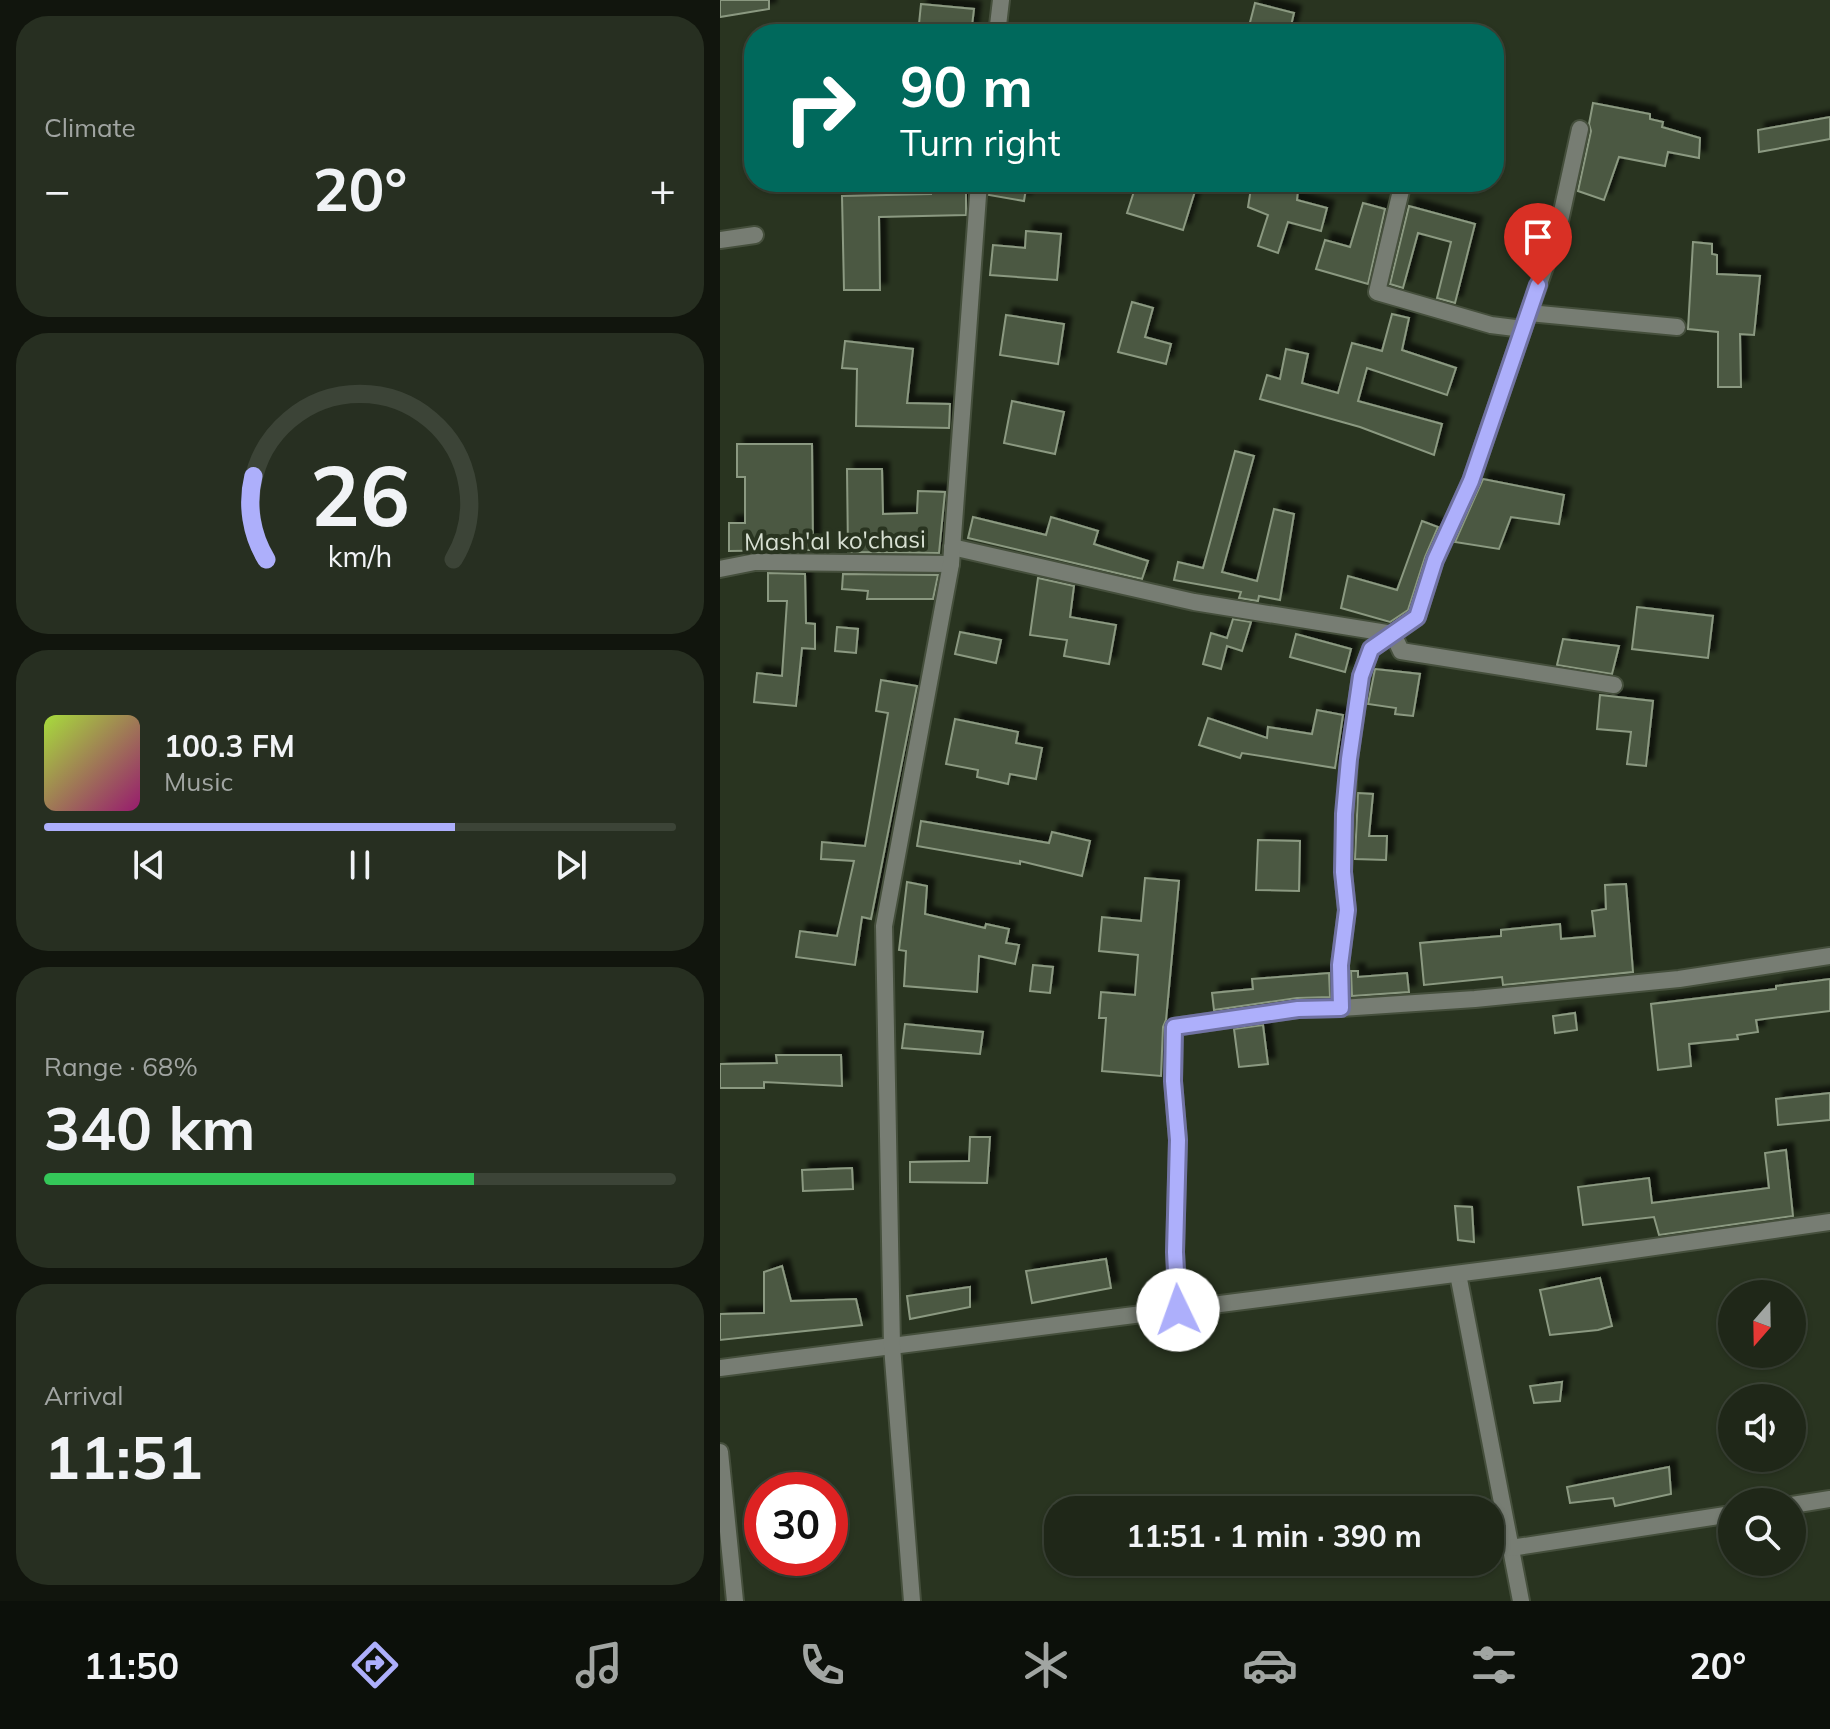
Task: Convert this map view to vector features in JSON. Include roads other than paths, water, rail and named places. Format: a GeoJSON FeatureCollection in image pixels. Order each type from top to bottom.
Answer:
{"type":"FeatureCollection","features":[{"type":"Feature","properties":{"kind":"street"},"geometry":{"type":"LineString","coordinates":[[998,24],[1001,0]]}},
{"type":"Feature","properties":{"kind":"street"},"geometry":{"type":"LineString","coordinates":[[1341,1008],[1340,965],[1347,910],[1343,872],[1349,759],[1361,676],[1371,649],[1417,617],[1435,560],[1471,481],[1558,230],[1580,129]]}},
{"type":"Feature","properties":{"kind":"street"},"geometry":{"type":"LineString","coordinates":[[912,1601],[892,1346],[884,926],[952,556],[978,192]]}},
{"type":"Feature","properties":{"kind":"street"},"geometry":{"type":"LineString","coordinates":[[1401,192],[1377,292],[1491,325],[1526,321],[1677,327]]}},
{"type":"Feature","properties":{"kind":"street"},"geometry":{"type":"LineString","coordinates":[[720,240],[755,235]]}},
{"type":"Feature","properties":{"kind":"street","name":"Mash'al ko'chasi"},"geometry":{"type":"LineString","coordinates":[[720,569],[755,562],[952,556],[1194,602],[1393,634]]}},
{"type":"Feature","properties":{"kind":"street"},"geometry":{"type":"LineString","coordinates":[[1393,634],[1401,651],[1614,685]]}},
{"type":"Feature","properties":{"kind":"street"},"geometry":{"type":"LineString","coordinates":[[1178,1310],[1175,1252],[1178,1140],[1173,1081],[1174,1027],[1298,1009],[1430,1003],[1679,979],[1830,956]]}},
{"type":"Feature","properties":{"kind":"street"},"geometry":{"type":"LineString","coordinates":[[720,1368],[1458,1274],[1830,1222]]}},
{"type":"Feature","properties":{"kind":"street"},"geometry":{"type":"LineString","coordinates":[[1458,1274],[1521,1601]]}},
{"type":"Feature","properties":{"kind":"street"},"geometry":{"type":"LineString","coordinates":[[720,1452],[735,1601]]}},
{"type":"Feature","properties":{"kind":"street"},"geometry":{"type":"LineString","coordinates":[[1806,1503],[1830,1499]]}},
{"type":"Feature","properties":{"kind":"street"},"geometry":{"type":"LineString","coordinates":[[1511,1548],[1718,1516]]}}]}
